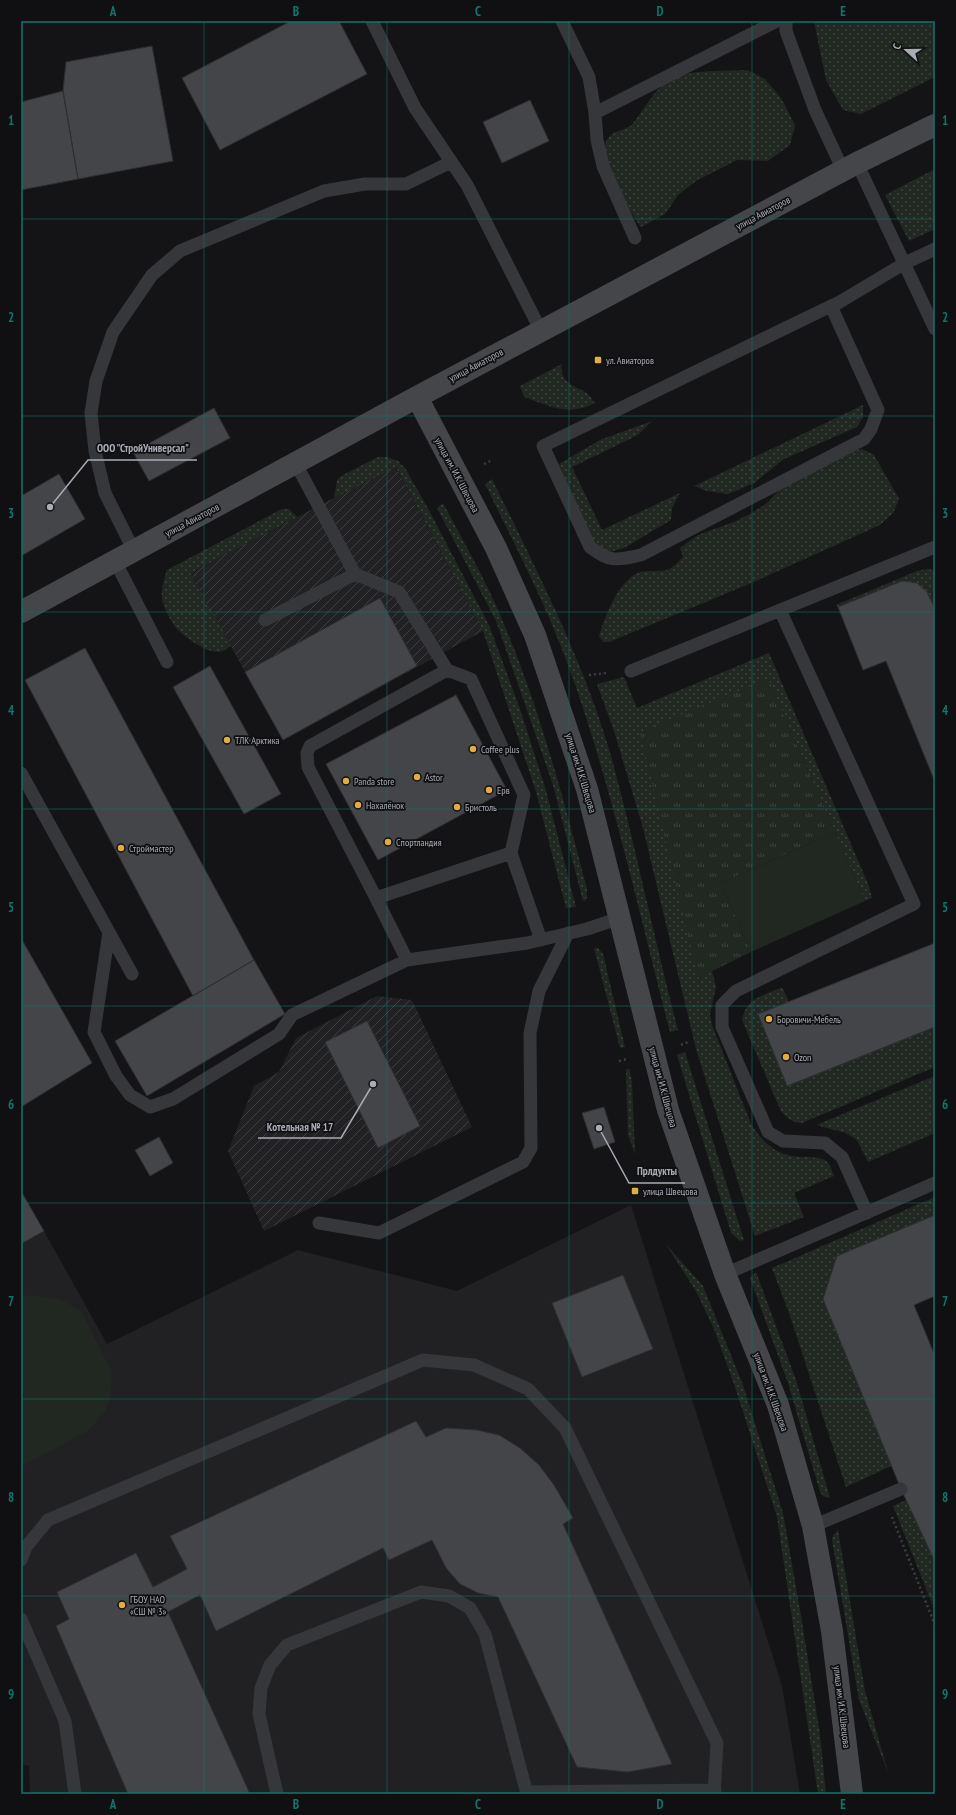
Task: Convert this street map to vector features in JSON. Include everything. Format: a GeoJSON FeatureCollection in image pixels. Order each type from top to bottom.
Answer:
{"type":"FeatureCollection","features":[{"type":"Feature","properties":{"kind":"street","name":"улица Авиаторов"},"geometry":{"type":"LineString","coordinates":[[21,612],[417,397],[850,167],[935,125]]}},
{"type":"Feature","properties":{"kind":"street","name":"улица им. И.К. Швецова"},"geometry":{"type":"LineString","coordinates":[[417,397],[496,548],[535,635],[587,789],[668,1110],[726,1274],[778,1405],[813,1526],[832,1631],[852,1794]]}},
{"type":"Feature","properties":{"kind":"lane"},"geometry":{"type":"LineString","coordinates":[[372,21],[415,108],[466,185],[541,331]]}},
{"type":"Feature","properties":{"kind":"lane"},"geometry":{"type":"LineString","coordinates":[[562,21],[589,77],[595,112],[596,140],[603,166],[635,238]]}},
{"type":"Feature","properties":{"kind":"lane"},"geometry":{"type":"LineString","coordinates":[[595,112],[777,21]]}},
{"type":"Feature","properties":{"kind":"lane"},"geometry":{"type":"LineString","coordinates":[[786,21],[786,31],[815,110],[850,167],[905,263],[935,329]]}},
{"type":"Feature","properties":{"kind":"lane"},"geometry":{"type":"LineString","coordinates":[[167,662],[124,556],[94,451],[91,413],[96,382],[113,332],[152,274],[180,251],[324,191],[365,184],[406,184],[451,162]]}},
{"type":"Feature","properties":{"kind":"lane"},"geometry":{"type":"LineString","coordinates":[[831,306],[878,410],[872,429],[864,439],[641,555],[614,560],[601,555],[590,547],[543,446],[831,306],[905,263],[935,249]]}},
{"type":"Feature","properties":{"kind":"lane"},"geometry":{"type":"LineString","coordinates":[[296,464],[355,574],[399,592],[447,670],[471,679],[524,795],[511,853],[541,940]]}},
{"type":"Feature","properties":{"kind":"lane"},"geometry":{"type":"LineString","coordinates":[[631,671],[935,547]]}},
{"type":"Feature","properties":{"kind":"lane"},"geometry":{"type":"LineString","coordinates":[[265,620],[355,574]]}},
{"type":"Feature","properties":{"kind":"lane"},"geometry":{"type":"LineString","coordinates":[[780,610],[914,904],[736,991],[722,1005],[722,1026],[768,1132],[783,1141],[825,1143],[842,1157],[867,1213]]}},
{"type":"Feature","properties":{"kind":"lane"},"geometry":{"type":"LineString","coordinates":[[406,960],[376,898],[308,767],[307,753],[310,746],[447,670]]}},
{"type":"Feature","properties":{"kind":"lane"},"geometry":{"type":"LineString","coordinates":[[21,773],[132,974]]}},
{"type":"Feature","properties":{"kind":"lane"},"geometry":{"type":"LineString","coordinates":[[376,898],[511,853]]}},
{"type":"Feature","properties":{"kind":"lane"},"geometry":{"type":"LineString","coordinates":[[109,932],[94,1032],[116,1076],[130,1095],[150,1108],[173,1099],[279,1034],[292,1015],[406,960],[541,940],[620,918]]}},
{"type":"Feature","properties":{"kind":"lane"},"geometry":{"type":"LineString","coordinates":[[319,1223],[379,1233],[523,1162],[531,1148],[530,1033],[539,991],[568,933]]}},
{"type":"Feature","properties":{"kind":"lane"},"geometry":{"type":"LineString","coordinates":[[726,1274],[935,1183]]}},
{"type":"Feature","properties":{"kind":"lane"},"geometry":{"type":"LineString","coordinates":[[21,1560],[26,1547],[48,1520],[423,1360],[474,1366],[528,1389],[565,1428],[717,1743],[714,1792],[527,1793],[485,1634],[470,1608],[449,1596],[421,1592],[287,1645],[270,1665],[261,1688],[259,1714],[277,1794]]}},
{"type":"Feature","properties":{"kind":"lane"},"geometry":{"type":"LineString","coordinates":[[813,1526],[901,1489]]}},
{"type":"Feature","properties":{"kind":"lane"},"geometry":{"type":"LineString","coordinates":[[21,1619],[65,1721],[75,1794]]}},
{"type":"Feature","properties":{"kind":"path"},"geometry":{"type":"LineString","coordinates":[[884,1496],[935,1625]]}},
{"type":"Feature","properties":{"kind":"shaded area"},"geometry":{"type":"Polygon","coordinates":[[[395,466],[483,631],[283,740],[190,573],[395,466]]]}},
{"type":"Feature","properties":{"kind":"shaded area"},"geometry":{"type":"Polygon","coordinates":[[[377,996],[412,1000],[472,1127],[264,1231],[228,1151],[254,1086],[279,1072],[296,1038],[377,996]]]}},
{"type":"Feature","properties":{"kind":"shaded area"},"geometry":{"type":"Polygon","coordinates":[[[631,1205],[782,1686],[800,1794],[30,1794],[29,1766],[21,1764],[21,1244],[44,1231],[107,1344],[298,1250],[457,1291],[631,1205]]]}},
{"type":"Feature","properties":{"kind":"green space"},"geometry":{"type":"Polygon","coordinates":[[[814,21],[935,21],[935,77],[861,114],[843,110],[826,80],[814,21]]]}},
{"type":"Feature","properties":{"kind":"green space"},"geometry":{"type":"Polygon","coordinates":[[[747,70],[765,79],[781,98],[795,125],[790,145],[768,161],[737,160],[696,181],[678,195],[665,214],[641,227],[614,183],[609,170],[605,157],[605,146],[609,137],[612,134],[629,127],[662,86],[671,80],[692,73],[747,70]]]}},
{"type":"Feature","properties":{"kind":"green space"},"geometry":{"type":"Polygon","coordinates":[[[935,169],[935,229],[909,241],[885,195],[935,169]]]}},
{"type":"Feature","properties":{"kind":"green space"},"geometry":{"type":"Polygon","coordinates":[[[562,364],[562,374],[567,382],[585,392],[595,403],[585,407],[568,410],[551,407],[524,397],[520,386],[562,364]]]}},
{"type":"Feature","properties":{"kind":"green space"},"geometry":{"type":"Polygon","coordinates":[[[863,405],[863,417],[857,427],[784,459],[754,483],[728,494],[707,491],[694,486],[863,405]]]}},
{"type":"Feature","properties":{"kind":"green space"},"geometry":{"type":"Polygon","coordinates":[[[652,421],[638,435],[572,467],[602,530],[680,493],[672,508],[671,520],[624,548],[606,553],[592,540],[559,464],[600,440],[652,421]]]}},
{"type":"Feature","properties":{"kind":"green space"},"geometry":{"type":"Polygon","coordinates":[[[862,449],[874,455],[899,499],[893,513],[880,525],[749,584],[609,642],[603,642],[599,636],[613,600],[618,591],[631,577],[646,571],[662,571],[671,568],[683,557],[680,548],[698,535],[734,522],[752,513],[767,503],[782,487],[852,451],[862,449]]]}},
{"type":"Feature","properties":{"kind":"green space"},"geometry":{"type":"Polygon","coordinates":[[[378,457],[387,457],[398,461],[405,468],[430,512],[489,625],[520,709],[545,787],[576,907],[566,908],[536,792],[483,631],[396,467],[334,498],[337,480],[341,476],[378,457]]]}},
{"type":"Feature","properties":{"kind":"green space"},"geometry":{"type":"Polygon","coordinates":[[[492,479],[558,615],[587,684],[600,720],[620,790],[678,1030],[670,1032],[625,853],[587,720],[563,651],[543,603],[485,484],[492,479]]]}},
{"type":"Feature","properties":{"kind":"green space"},"geometry":{"type":"Polygon","coordinates":[[[443,503],[495,603],[515,650],[539,717],[587,889],[587,897],[585,901],[583,901],[553,785],[496,621],[437,508],[443,503]]]}},
{"type":"Feature","properties":{"kind":"green space"},"geometry":{"type":"Polygon","coordinates":[[[282,509],[289,509],[297,517],[190,573],[231,645],[224,651],[212,651],[205,649],[186,637],[177,629],[164,606],[162,591],[167,570],[282,509]]]}},
{"type":"Feature","properties":{"kind":"green space"},"geometry":{"type":"Polygon","coordinates":[[[927,569],[935,570],[935,609],[927,592],[917,583],[902,581],[838,607],[836,605],[917,571],[927,569]]]}},
{"type":"Feature","properties":{"kind":"green space"},"geometry":{"type":"Polygon","coordinates":[[[769,653],[869,886],[872,898],[865,901],[768,678],[698,978],[712,971],[716,987],[710,1014],[712,1025],[751,1124],[761,1138],[772,1148],[786,1155],[814,1157],[825,1160],[830,1166],[834,1176],[794,1193],[804,1217],[755,1236],[696,1049],[643,828],[614,731],[597,684],[624,677],[637,708],[769,653]]]}},
{"type":"Feature","properties":{"kind":"green space"},"geometry":{"type":"Polygon","coordinates":[[[768,678],[835,832],[721,883],[751,952],[698,978],[640,732],[768,678]]]}},
{"type":"Feature","properties":{"kind":"green space"},"geometry":{"type":"Polygon","coordinates":[[[835,832],[865,901],[751,952],[721,883],[835,832]]]}},
{"type":"Feature","properties":{"kind":"green space"},"geometry":{"type":"Polygon","coordinates":[[[594,948],[598,948],[603,954],[625,1047],[620,1048],[594,948]]]}},
{"type":"Feature","properties":{"kind":"green space"},"geometry":{"type":"Polygon","coordinates":[[[782,987],[789,1002],[759,1014],[787,1086],[935,1027],[935,1067],[802,1123],[792,1121],[784,1115],[780,1109],[742,1020],[747,1006],[762,995],[782,987]]]}},
{"type":"Feature","properties":{"kind":"green space"},"geometry":{"type":"Polygon","coordinates":[[[685,1052],[744,1240],[740,1241],[731,1233],[677,1055],[685,1052]]]}},
{"type":"Feature","properties":{"kind":"green space"},"geometry":{"type":"Polygon","coordinates":[[[629,1068],[632,1082],[635,1154],[628,1135],[626,1070],[629,1068]]]}},
{"type":"Feature","properties":{"kind":"green space"},"geometry":{"type":"Polygon","coordinates":[[[935,1076],[935,1133],[868,1162],[857,1140],[846,1133],[816,1125],[935,1076]]]}},
{"type":"Feature","properties":{"kind":"green space"},"geometry":{"type":"Polygon","coordinates":[[[935,1197],[935,1215],[837,1256],[891,1466],[846,1487],[789,1313],[772,1268],[935,1197]]]}},
{"type":"Feature","properties":{"kind":"green space"},"geometry":{"type":"Polygon","coordinates":[[[665,1243],[703,1286],[743,1385],[783,1513],[820,1734],[826,1794],[818,1794],[777,1517],[735,1387],[714,1329],[696,1291],[665,1243]]]}},
{"type":"Feature","properties":{"kind":"green space"},"geometry":{"type":"Polygon","coordinates":[[[756,1272],[796,1380],[830,1498],[823,1496],[820,1492],[788,1383],[750,1278],[756,1272]]]}},
{"type":"Feature","properties":{"kind":"green space"},"geometry":{"type":"Polygon","coordinates":[[[26,1295],[60,1299],[81,1311],[112,1372],[111,1394],[105,1412],[89,1430],[21,1467],[21,1298],[26,1295]]]}},
{"type":"Feature","properties":{"kind":"green space"},"geometry":{"type":"Polygon","coordinates":[[[906,1500],[935,1562],[935,1611],[893,1506],[906,1500]]]}},
{"type":"Feature","properties":{"kind":"green space"},"geometry":{"type":"Polygon","coordinates":[[[838,1530],[865,1691],[888,1772],[859,1700],[832,1540],[833,1535],[838,1530]]]}},
{"type":"Feature","properties":{"kind":"building"},"geometry":{"type":"Polygon","coordinates":[[[291,21],[339,21],[367,74],[220,150],[182,78],[291,21]]]}},
{"type":"Feature","properties":{"kind":"building"},"geometry":{"type":"Polygon","coordinates":[[[152,46],[173,161],[78,179],[63,91],[66,62],[152,46]]]}},
{"type":"Feature","properties":{"kind":"building"},"geometry":{"type":"Polygon","coordinates":[[[63,91],[78,179],[21,190],[21,102],[63,91]]]}},
{"type":"Feature","properties":{"kind":"building"},"geometry":{"type":"Polygon","coordinates":[[[530,100],[549,141],[502,163],[483,122],[530,100]]]}},
{"type":"Feature","properties":{"kind":"building"},"geometry":{"type":"Polygon","coordinates":[[[214,408],[230,438],[149,481],[133,452],[214,408]]]}},
{"type":"Feature","properties":{"kind":"building"},"geometry":{"type":"Polygon","coordinates":[[[59,474],[85,519],[21,556],[21,496],[59,474]]]}},
{"type":"Feature","properties":{"kind":"building"},"geometry":{"type":"Polygon","coordinates":[[[902,581],[917,583],[927,592],[935,609],[935,782],[886,661],[863,670],[838,607],[902,581]]]}},
{"type":"Feature","properties":{"kind":"building"},"geometry":{"type":"Polygon","coordinates":[[[380,598],[417,666],[283,740],[245,672],[380,598]]]}},
{"type":"Feature","properties":{"kind":"building"},"geometry":{"type":"Polygon","coordinates":[[[85,648],[254,960],[193,996],[25,680],[85,648]]]}},
{"type":"Feature","properties":{"kind":"building","name":"ТЛК Арктика"},"geometry":{"type":"Polygon","coordinates":[[[210,666],[281,794],[244,814],[173,687],[210,666]]]}},
{"type":"Feature","properties":{"kind":"building","name":"Astor"},"geometry":{"type":"Polygon","coordinates":[[[456,695],[507,790],[378,860],[326,764],[456,695]]]}},
{"type":"Feature","properties":{"kind":"building"},"geometry":{"type":"Polygon","coordinates":[[[21,938],[92,1063],[21,1107],[21,938]]]}},
{"type":"Feature","properties":{"kind":"building"},"geometry":{"type":"Polygon","coordinates":[[[935,943],[935,1027],[787,1086],[758,1014],[935,943]]]}},
{"type":"Feature","properties":{"kind":"building"},"geometry":{"type":"Polygon","coordinates":[[[254,960],[285,1014],[147,1096],[115,1041],[254,960]]]}},
{"type":"Feature","properties":{"kind":"building"},"geometry":{"type":"Polygon","coordinates":[[[367,1021],[420,1126],[378,1148],[325,1042],[367,1021]]]}},
{"type":"Feature","properties":{"kind":"building"},"geometry":{"type":"Polygon","coordinates":[[[604,1107],[615,1142],[594,1149],[582,1113],[604,1107]]]}},
{"type":"Feature","properties":{"kind":"building"},"geometry":{"type":"Polygon","coordinates":[[[159,1137],[173,1163],[150,1176],[135,1150],[159,1137]]]}},
{"type":"Feature","properties":{"kind":"building"},"geometry":{"type":"Polygon","coordinates":[[[21,1191],[44,1231],[21,1244],[21,1191]]]}},
{"type":"Feature","properties":{"kind":"building"},"geometry":{"type":"Polygon","coordinates":[[[935,1215],[935,1296],[914,1305],[935,1356],[935,1562],[901,1489],[823,1299],[837,1256],[935,1215]]]}},
{"type":"Feature","properties":{"kind":"building"},"geometry":{"type":"Polygon","coordinates":[[[623,1275],[653,1349],[582,1377],[552,1303],[623,1275]]]}},
{"type":"Feature","properties":{"kind":"building","name":"ГБОУ НАО «СШ № 3»"},"geometry":{"type":"Polygon","coordinates":[[[416,1421],[426,1437],[446,1428],[477,1430],[499,1435],[520,1448],[539,1465],[554,1485],[573,1518],[563,1524],[672,1764],[628,1772],[577,1767],[498,1597],[478,1593],[460,1584],[446,1568],[432,1540],[389,1560],[383,1548],[216,1631],[200,1595],[168,1612],[250,1794],[128,1794],[56,1626],[69,1619],[57,1592],[136,1553],[153,1587],[187,1569],[170,1536],[416,1421]]]}},
{"type":"Feature","properties":{"kind":"place","name":"ул. Авиаторов"},"geometry":{"type":"Point","coordinates":[598,360]}},
{"type":"Feature","properties":{"kind":"place","name":"ООО \"СтройУниверсал\""},"geometry":{"type":"Point","coordinates":[50,507]}},
{"type":"Feature","properties":{"kind":"place","name":"ТЛК Арктика"},"geometry":{"type":"Point","coordinates":[227,740]}},
{"type":"Feature","properties":{"kind":"place","name":"Coffee plus"},"geometry":{"type":"Point","coordinates":[473,749]}},
{"type":"Feature","properties":{"kind":"place","name":"Astor"},"geometry":{"type":"Point","coordinates":[417,777]}},
{"type":"Feature","properties":{"kind":"place","name":"Panda store"},"geometry":{"type":"Point","coordinates":[346,781]}},
{"type":"Feature","properties":{"kind":"place","name":"Ерв"},"geometry":{"type":"Point","coordinates":[489,790]}},
{"type":"Feature","properties":{"kind":"place","name":"Нахалёнок"},"geometry":{"type":"Point","coordinates":[358,805]}},
{"type":"Feature","properties":{"kind":"place","name":"Бристоль"},"geometry":{"type":"Point","coordinates":[457,807]}},
{"type":"Feature","properties":{"kind":"place","name":"Спортландия"},"geometry":{"type":"Point","coordinates":[388,842]}},
{"type":"Feature","properties":{"kind":"place","name":"Строймастер"},"geometry":{"type":"Point","coordinates":[121,848]}},
{"type":"Feature","properties":{"kind":"place","name":"Боровичи-Мебель"},"geometry":{"type":"Point","coordinates":[769,1019]}},
{"type":"Feature","properties":{"kind":"place","name":"Ozon"},"geometry":{"type":"Point","coordinates":[786,1057]}},
{"type":"Feature","properties":{"kind":"place","name":"Котельная № 17"},"geometry":{"type":"Point","coordinates":[373,1084]}},
{"type":"Feature","properties":{"kind":"place","name":"Прлдукты"},"geometry":{"type":"Point","coordinates":[599,1128]}},
{"type":"Feature","properties":{"kind":"place","name":"улица Швецова"},"geometry":{"type":"Point","coordinates":[635,1191]}},
{"type":"Feature","properties":{"kind":"place","name":"ГБОУ НАО «СШ № 3»"},"geometry":{"type":"Point","coordinates":[122,1605]}}]}
